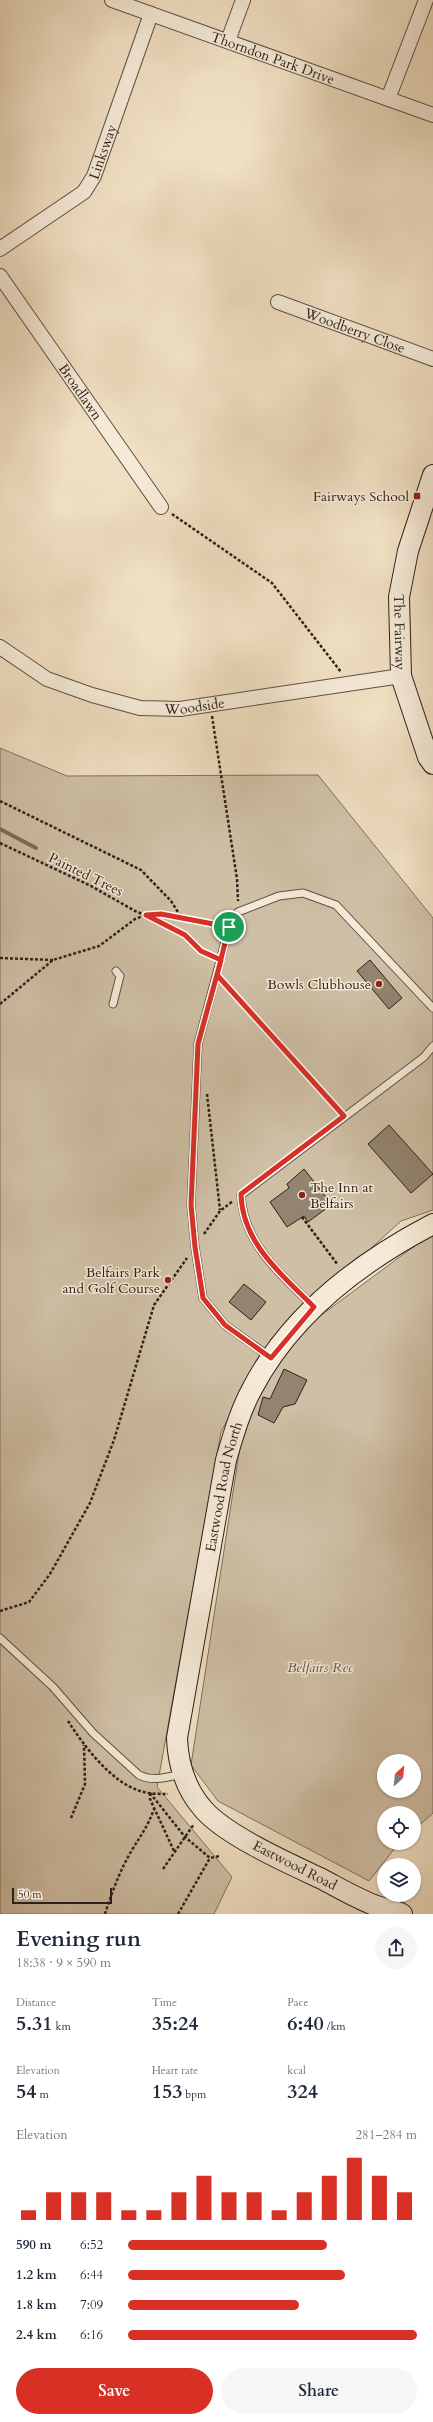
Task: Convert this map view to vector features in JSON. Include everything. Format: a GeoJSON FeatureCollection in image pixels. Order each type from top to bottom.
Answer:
{"type":"FeatureCollection","features":[{"type":"Feature","properties":{"kind":"street","name":"Thorndon Park Drive"},"geometry":{"type":"LineString","coordinates":[[112,0],[433,115]]}},
{"type":"Feature","properties":{"kind":"street"},"geometry":{"type":"LineString","coordinates":[[228,41],[243,0]]}},
{"type":"Feature","properties":{"kind":"street"},"geometry":{"type":"LineString","coordinates":[[388,98],[426,0]]}},
{"type":"Feature","properties":{"kind":"street","name":"Linksway"},"geometry":{"type":"LineString","coordinates":[[0,249],[84,192],[94,176],[151,14]]}},
{"type":"Feature","properties":{"kind":"street","name":"Broadlawn"},"geometry":{"type":"LineString","coordinates":[[0,276],[161,507]]}},
{"type":"Feature","properties":{"kind":"street","name":"Woodberry Close"},"geometry":{"type":"LineString","coordinates":[[278,302],[433,359]]}},
{"type":"Feature","properties":{"kind":"street","name":"The Fairway"},"geometry":{"type":"LineString","coordinates":[[433,475],[408,551],[399,597],[401,676],[428,757],[433,764]]}},
{"type":"Feature","properties":{"kind":"street","name":"Woodside"},"geometry":{"type":"LineString","coordinates":[[0,647],[47,679],[106,699],[140,708],[180,709],[401,676]]}},
{"type":"Feature","properties":{"kind":"street","name":"Eastwood Road North"},"geometry":{"type":"LineString","coordinates":[[217,1821],[196,1800],[182,1774],[177,1746],[180,1714],[226,1460],[237,1424],[252,1389],[271,1358],[314,1307],[347,1277],[392,1246],[433,1224]]}},
{"type":"Feature","properties":{"kind":"street","name":"Eastwood Road"},"geometry":{"type":"LineString","coordinates":[[217,1821],[286,1862],[380,1910],[393,1909],[402,1914]]}},
{"type":"Feature","properties":{"kind":"lane"},"geometry":{"type":"LineString","coordinates":[[271,1358],[225,1325],[203,1298],[195,1247],[191,1205],[198,1044],[229,927],[238,912],[279,896],[303,893],[336,905],[433,1008]]}},
{"type":"Feature","properties":{"kind":"lane"},"geometry":{"type":"LineString","coordinates":[[113,1004],[120,976],[116,971]]}},
{"type":"Feature","properties":{"kind":"lane"},"geometry":{"type":"LineString","coordinates":[[314,1307],[264,1257],[242,1212],[241,1194],[424,1057],[433,1046]]}},
{"type":"Feature","properties":{"kind":"lane"},"geometry":{"type":"LineString","coordinates":[[0,1638],[53,1687],[92,1733],[139,1775],[146,1779],[160,1779],[182,1774]]}},
{"type":"Feature","properties":{"kind":"path"},"geometry":{"type":"LineString","coordinates":[[161,507],[272,583],[350,683]]}},
{"type":"Feature","properties":{"kind":"path"},"geometry":{"type":"LineString","coordinates":[[210,704],[237,879],[238,912]]}},
{"type":"Feature","properties":{"kind":"path"},"geometry":{"type":"LineString","coordinates":[[0,801],[141,870],[171,900],[181,918]]}},
{"type":"Feature","properties":{"kind":"path","name":"Painted Trees"},"geometry":{"type":"LineString","coordinates":[[0,843],[163,922],[185,935],[201,951],[221,960]]}},
{"type":"Feature","properties":{"kind":"path"},"geometry":{"type":"LineString","coordinates":[[0,958],[54,960],[99,946],[135,919],[146,915],[181,918],[229,927]]}},
{"type":"Feature","properties":{"kind":"path"},"geometry":{"type":"LineString","coordinates":[[0,1004],[54,960]]}},
{"type":"Feature","properties":{"kind":"path"},"geometry":{"type":"LineString","coordinates":[[217,975],[344,1116]]}},
{"type":"Feature","properties":{"kind":"path"},"geometry":{"type":"LineString","coordinates":[[206,1090],[220,1211]]}},
{"type":"Feature","properties":{"kind":"path"},"geometry":{"type":"LineString","coordinates":[[0,1611],[29,1602],[50,1574],[90,1503],[114,1440],[154,1305],[220,1211],[241,1194]]}},
{"type":"Feature","properties":{"kind":"path"},"geometry":{"type":"LineString","coordinates":[[302,1217],[347,1277]]}},
{"type":"Feature","properties":{"kind":"path"},"geometry":{"type":"LineString","coordinates":[[71,1818],[85,1784],[84,1745],[120,1779],[132,1787],[150,1793],[168,1794]]}},
{"type":"Feature","properties":{"kind":"path"},"geometry":{"type":"LineString","coordinates":[[150,1793],[150,1799],[154,1809],[174,1851]]}},
{"type":"Feature","properties":{"kind":"path"},"geometry":{"type":"LineString","coordinates":[[150,1793],[185,1837],[210,1858]]}},
{"type":"Feature","properties":{"kind":"path"},"geometry":{"type":"LineString","coordinates":[[105,1914],[113,1890],[132,1851],[147,1829],[154,1809]]}},
{"type":"Feature","properties":{"kind":"path"},"geometry":{"type":"LineString","coordinates":[[163,1869],[194,1824]]}},
{"type":"Feature","properties":{"kind":"path"},"geometry":{"type":"LineString","coordinates":[[178,1914],[210,1858],[220,1856]]}},
{"type":"Feature","properties":{"kind":"green space","name":"Belfairs Park and Golf Course"},"geometry":{"type":"Polygon","coordinates":[[[0,748],[67,776],[318,775],[433,918],[433,1210],[401,1221],[271,1339],[221,1432],[157,1787],[232,1877],[214,1914],[0,1914],[0,748]]]}},
{"type":"Feature","properties":{"kind":"green space","name":"Belfairs Rec"},"geometry":{"type":"Polygon","coordinates":[[[433,1235],[433,1813],[421,1824],[421,1806],[377,1806],[377,1850],[393,1850],[387,1858],[377,1858],[377,1871],[369,1881],[218,1801],[191,1765],[243,1427],[289,1339],[428,1236],[433,1235]]]}},
{"type":"Feature","properties":{"kind":"building","name":"Bowls Clubhouse"},"geometry":{"type":"Polygon","coordinates":[[[370,960],[402,998],[389,1009],[357,971],[370,960]]]}},
{"type":"Feature","properties":{"kind":"building"},"geometry":{"type":"Polygon","coordinates":[[[389,1125],[433,1174],[411,1193],[368,1144],[389,1125]]]}},
{"type":"Feature","properties":{"kind":"building","name":"The Inn at Belfairs"},"geometry":{"type":"Polygon","coordinates":[[[304,1169],[329,1201],[325,1205],[327,1208],[308,1222],[304,1216],[287,1227],[270,1202],[289,1188],[287,1184],[304,1169]]]}},
{"type":"Feature","properties":{"kind":"building"},"geometry":{"type":"Polygon","coordinates":[[[244,1284],[266,1302],[251,1320],[229,1302],[244,1284]]]}},
{"type":"Feature","properties":{"kind":"building"},"geometry":{"type":"Polygon","coordinates":[[[284,1369],[307,1380],[295,1404],[283,1407],[274,1423],[258,1415],[263,1397],[270,1399],[284,1369]]]}},
{"type":"Feature","properties":{"kind":"waterway"},"geometry":{"type":"LineString","coordinates":[[0,829],[36,848]]}},
{"type":"Feature","properties":{"kind":"place","name":"Fairways School"},"geometry":{"type":"Point","coordinates":[417,496]}},
{"type":"Feature","properties":{"kind":"place","name":"Bowls Clubhouse"},"geometry":{"type":"Point","coordinates":[379,984]}},
{"type":"Feature","properties":{"kind":"place","name":"The Inn at Belfairs"},"geometry":{"type":"Point","coordinates":[302,1195]}},
{"type":"Feature","properties":{"kind":"place","name":"Belfairs Park and Golf Course"},"geometry":{"type":"Point","coordinates":[168,1280]}},
{"type":"Feature","properties":{"kind":"route"},"geometry":{"type":"LineString","coordinates":[[229,927],[161,914],[146,915],[163,922],[185,935],[201,951],[221,960],[198,1044],[191,1205],[195,1247],[203,1298],[225,1325],[271,1358],[314,1307],[264,1257],[242,1212],[241,1194],[344,1116],[217,975],[221,960],[229,927]]}}]}
